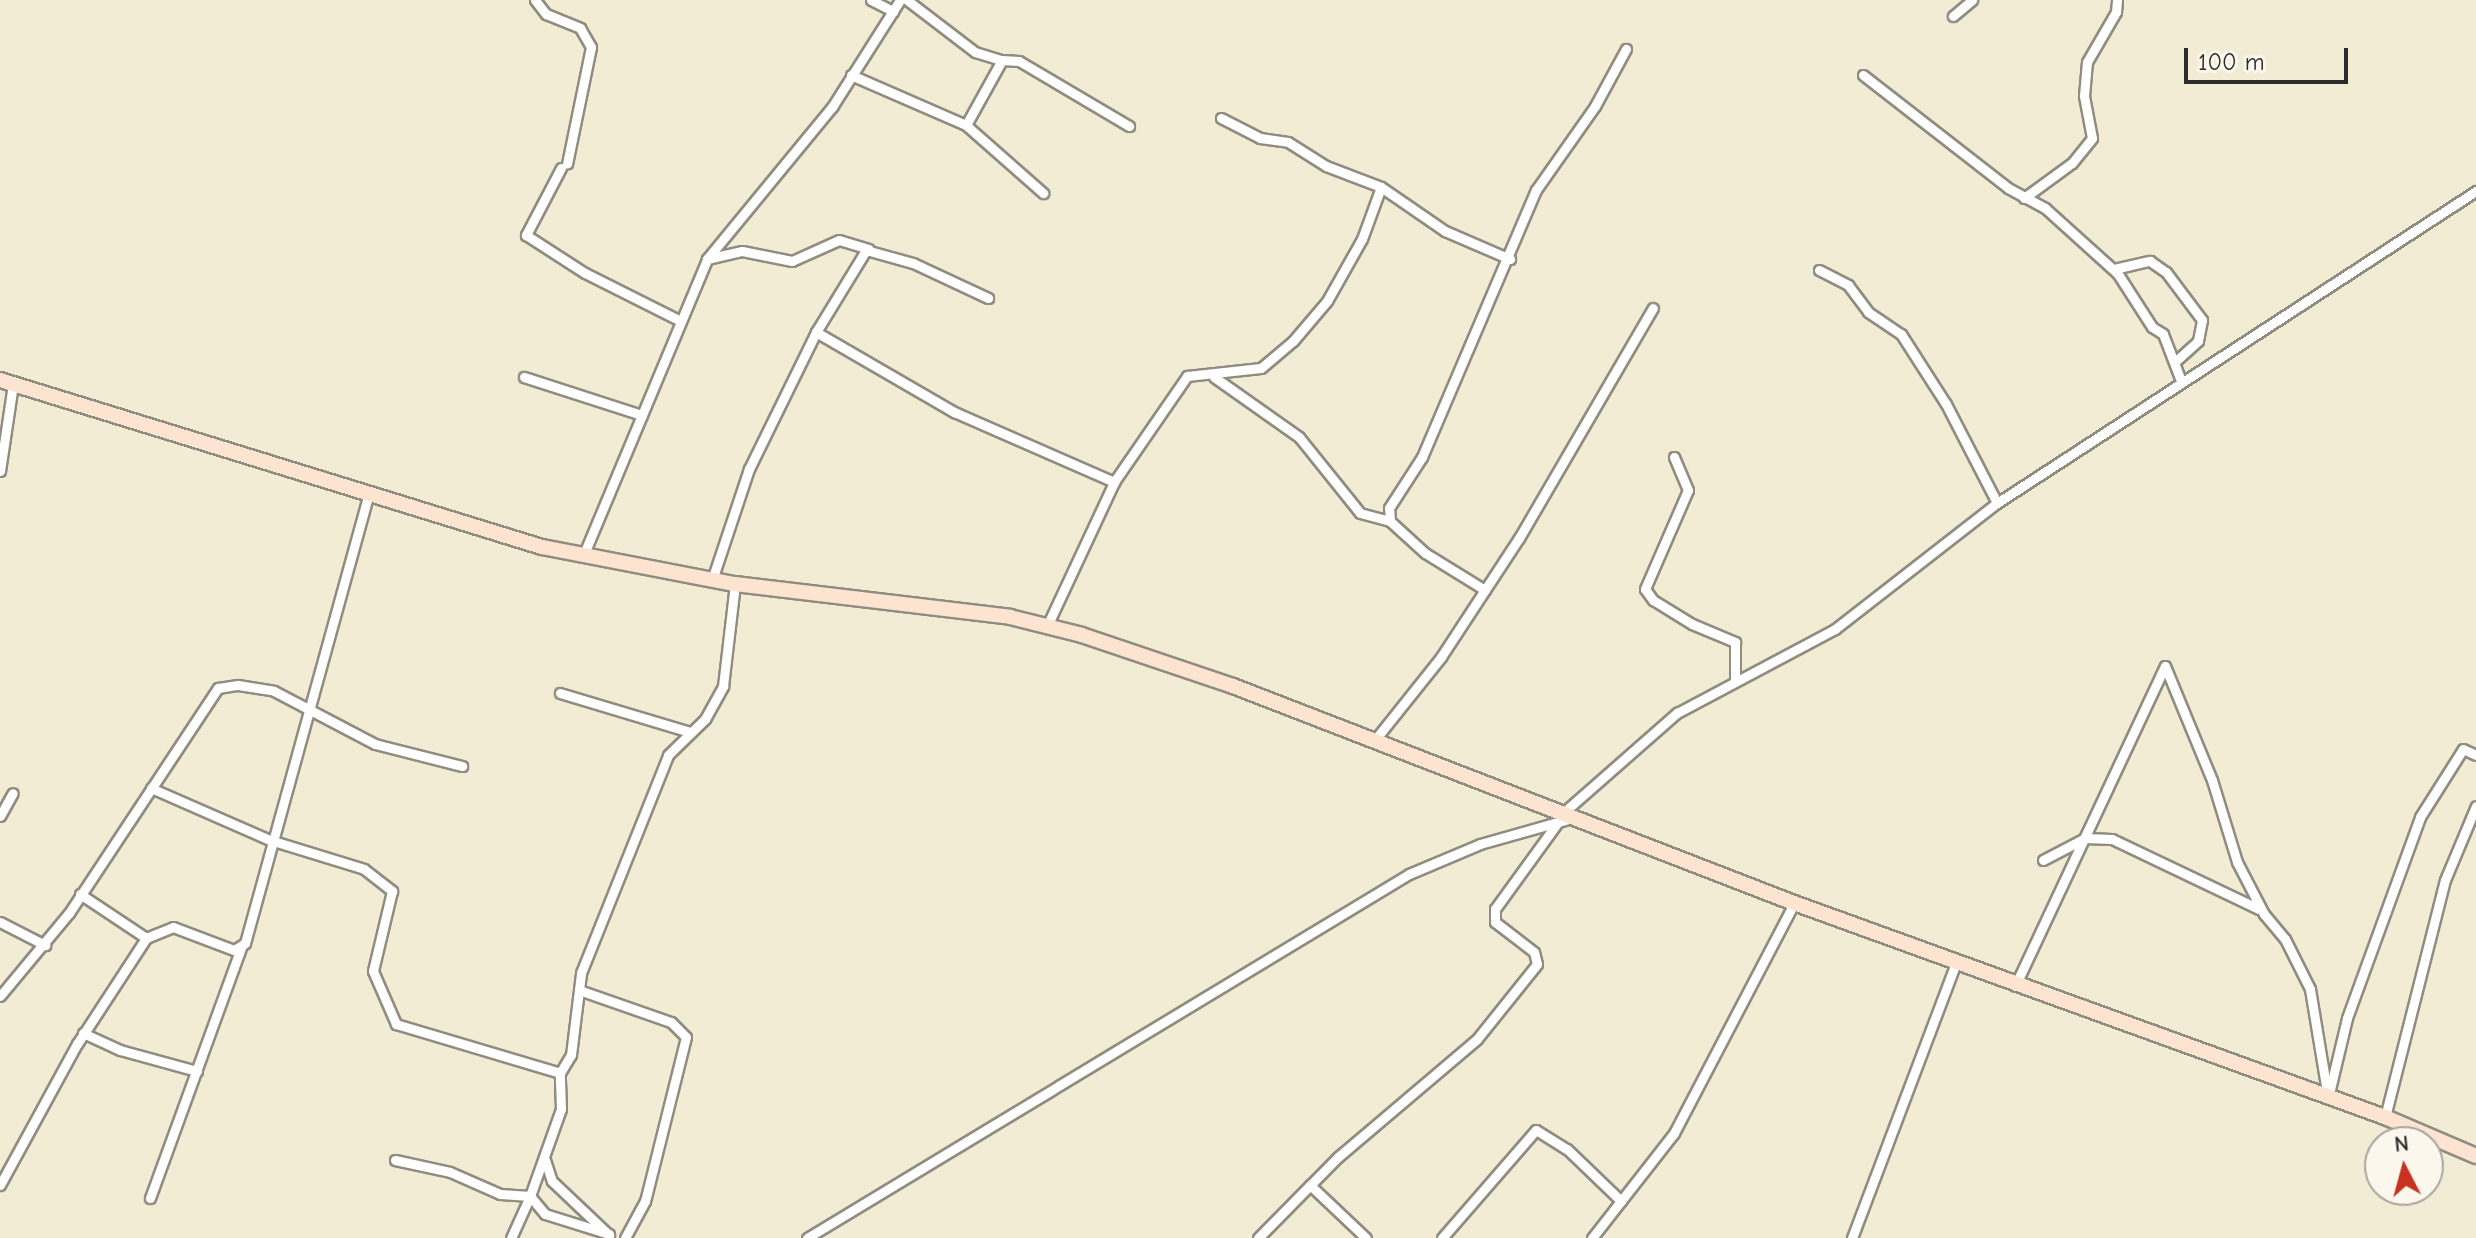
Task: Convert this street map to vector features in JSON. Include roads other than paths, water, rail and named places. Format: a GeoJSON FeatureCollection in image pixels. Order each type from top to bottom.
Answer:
{"type":"FeatureCollection","features":[{"type":"Feature","properties":{"kind":"main road"},"geometry":{"type":"LineString","coordinates":[[6,382],[368,495],[583,556],[735,584],[995,615],[1047,626],[1164,661],[1565,817],[2015,986],[2385,1117],[2476,1156]]}},
{"type":"Feature","properties":{"kind":"street"},"geometry":{"type":"LineString","coordinates":[[535,0],[546,14],[580,28],[591,47],[564,166],[526,235],[585,273],[681,321]]}},
{"type":"Feature","properties":{"kind":"street"},"geometry":{"type":"LineString","coordinates":[[871,0],[893,11]]}},
{"type":"Feature","properties":{"kind":"street"},"geometry":{"type":"LineString","coordinates":[[583,556],[707,259],[832,107],[900,0]]}},
{"type":"Feature","properties":{"kind":"street"},"geometry":{"type":"LineString","coordinates":[[907,0],[975,52],[1002,60],[1019,61],[1129,126]]}},
{"type":"Feature","properties":{"kind":"street"},"geometry":{"type":"LineString","coordinates":[[1953,16],[1972,0]]}},
{"type":"Feature","properties":{"kind":"street"},"geometry":{"type":"LineString","coordinates":[[2024,198],[2072,163],[2092,138],[2084,96],[2087,62],[2116,12],[2117,0]]}},
{"type":"Feature","properties":{"kind":"street"},"geometry":{"type":"LineString","coordinates":[[1390,521],[1389,508],[1422,457],[1451,382],[1510,259],[1536,190],[1595,106],[1626,49]]}},
{"type":"Feature","properties":{"kind":"street"},"geometry":{"type":"LineString","coordinates":[[966,125],[1002,60]]}},
{"type":"Feature","properties":{"kind":"street"},"geometry":{"type":"LineString","coordinates":[[851,75],[966,125],[1043,193]]}},
{"type":"Feature","properties":{"kind":"street"},"geometry":{"type":"LineString","coordinates":[[1863,75],[2024,198],[2045,208],[2114,269],[2163,334],[2181,381]]}},
{"type":"Feature","properties":{"kind":"street"},"geometry":{"type":"LineString","coordinates":[[1221,118],[1260,138],[1288,142],[1326,166],[1381,187],[1445,231],[1510,259]]}},
{"type":"Feature","properties":{"kind":"street"},"geometry":{"type":"LineString","coordinates":[[1047,626],[1114,482],[1187,376],[1214,377],[1261,368],[1293,341],[1327,301],[1362,239],[1381,187]]}},
{"type":"Feature","properties":{"kind":"street"},"geometry":{"type":"LineString","coordinates":[[1258,1238],[1310,1185],[1477,1039],[1537,964],[1534,952],[1495,922],[1495,909],[1565,817],[1677,713],[1835,629],[1997,503],[2476,191]]}},
{"type":"Feature","properties":{"kind":"street"},"geometry":{"type":"LineString","coordinates":[[707,259],[742,251],[792,261],[839,240],[869,249],[988,298]]}},
{"type":"Feature","properties":{"kind":"street"},"geometry":{"type":"LineString","coordinates":[[712,580],[749,469],[816,332],[855,264],[869,249]]}},
{"type":"Feature","properties":{"kind":"street"},"geometry":{"type":"LineString","coordinates":[[2114,269],[2150,261],[2166,272],[2202,320],[2198,341],[2175,362]]}},
{"type":"Feature","properties":{"kind":"street"},"geometry":{"type":"LineString","coordinates":[[1819,270],[1848,285],[1868,312],[1901,334],[1946,404],[1997,503]]}},
{"type":"Feature","properties":{"kind":"street"},"geometry":{"type":"LineString","coordinates":[[1374,741],[1441,657],[1485,590],[1653,308]]}},
{"type":"Feature","properties":{"kind":"street"},"geometry":{"type":"LineString","coordinates":[[816,332],[954,412],[1114,482]]}},
{"type":"Feature","properties":{"kind":"street"},"geometry":{"type":"LineString","coordinates":[[524,377],[642,415]]}},
{"type":"Feature","properties":{"kind":"street"},"geometry":{"type":"LineString","coordinates":[[1214,377],[1299,437],[1360,513],[1390,521],[1425,553],[1485,590]]}},
{"type":"Feature","properties":{"kind":"street"},"geometry":{"type":"LineString","coordinates":[[0,471],[6,382]]}},
{"type":"Feature","properties":{"kind":"street"},"geometry":{"type":"LineString","coordinates":[[1674,457],[1688,490],[1645,589],[1653,600],[1692,624],[1735,642],[1735,680]]}},
{"type":"Feature","properties":{"kind":"street"},"geometry":{"type":"LineString","coordinates":[[150,1198],[241,948],[270,840],[312,710],[368,495]]}},
{"type":"Feature","properties":{"kind":"street"},"geometry":{"type":"LineString","coordinates":[[511,1238],[530,1196],[561,1109],[560,1073],[571,1055],[579,990],[633,832],[668,755],[705,719],[723,686],[735,584]]}},
{"type":"Feature","properties":{"kind":"street"},"geometry":{"type":"LineString","coordinates":[[2015,986],[2165,666],[2212,780],[2237,862],[2264,914]]}},
{"type":"Feature","properties":{"kind":"street"},"geometry":{"type":"LineString","coordinates":[[0,996],[45,945],[218,688],[274,691],[375,744],[462,766]]}},
{"type":"Feature","properties":{"kind":"street"},"geometry":{"type":"LineString","coordinates":[[560,693],[690,732]]}},
{"type":"Feature","properties":{"kind":"street"},"geometry":{"type":"LineString","coordinates":[[2328,1098],[2347,1018],[2420,817],[2463,749],[2476,755]]}},
{"type":"Feature","properties":{"kind":"street"},"geometry":{"type":"LineString","coordinates":[[151,788],[270,840],[364,869],[392,891],[373,971],[396,1024],[560,1073]]}},
{"type":"Feature","properties":{"kind":"street"},"geometry":{"type":"LineString","coordinates":[[0,816],[13,793]]}},
{"type":"Feature","properties":{"kind":"street"},"geometry":{"type":"LineString","coordinates":[[2385,1117],[2445,880],[2476,806]]}},
{"type":"Feature","properties":{"kind":"street"},"geometry":{"type":"LineString","coordinates":[[807,1238],[1409,874],[1480,844],[1565,817]]}},
{"type":"Feature","properties":{"kind":"street"},"geometry":{"type":"LineString","coordinates":[[2043,860],[2085,838],[2112,839],[2144,850],[2247,899],[2285,939],[2310,989],[2328,1098]]}},
{"type":"Feature","properties":{"kind":"street"},"geometry":{"type":"LineString","coordinates":[[80,894],[146,938]]}},
{"type":"Feature","properties":{"kind":"street"},"geometry":{"type":"LineString","coordinates":[[1592,1238],[1674,1133],[1794,903]]}},
{"type":"Feature","properties":{"kind":"street"},"geometry":{"type":"LineString","coordinates":[[0,922],[45,945]]}},
{"type":"Feature","properties":{"kind":"street"},"geometry":{"type":"LineString","coordinates":[[0,1185],[83,1033],[146,938],[173,927],[241,948]]}},
{"type":"Feature","properties":{"kind":"street"},"geometry":{"type":"LineString","coordinates":[[1852,1238],[1956,963]]}},
{"type":"Feature","properties":{"kind":"street"},"geometry":{"type":"LineString","coordinates":[[579,990],[671,1022],[686,1037],[645,1201],[625,1238]]}},
{"type":"Feature","properties":{"kind":"street"},"geometry":{"type":"LineString","coordinates":[[83,1033],[120,1050],[197,1071]]}},
{"type":"Feature","properties":{"kind":"street"},"geometry":{"type":"LineString","coordinates":[[1442,1238],[1536,1130],[1567,1149],[1621,1201]]}},
{"type":"Feature","properties":{"kind":"street"},"geometry":{"type":"LineString","coordinates":[[545,1156],[552,1181],[610,1236]]}},
{"type":"Feature","properties":{"kind":"street"},"geometry":{"type":"LineString","coordinates":[[395,1160],[450,1172],[500,1194],[530,1196],[545,1214],[610,1236]]}},
{"type":"Feature","properties":{"kind":"street"},"geometry":{"type":"LineString","coordinates":[[1310,1185],[1366,1238]]}}]}
